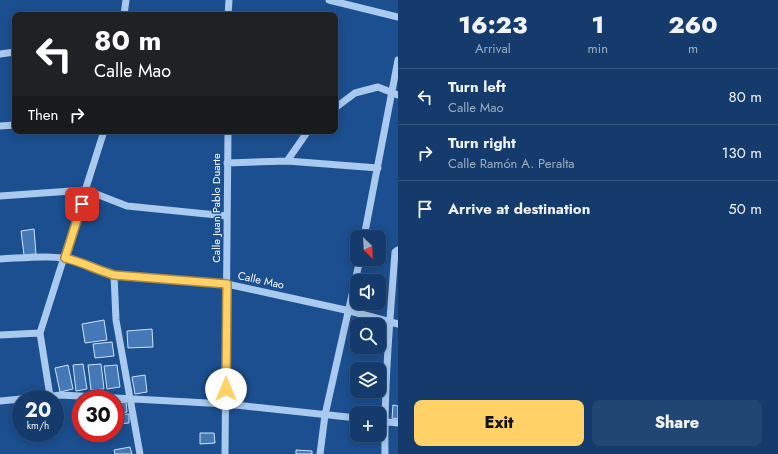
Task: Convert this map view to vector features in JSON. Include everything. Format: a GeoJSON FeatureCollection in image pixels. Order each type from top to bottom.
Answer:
{"type":"FeatureCollection","features":[{"type":"Feature","properties":{"kind":"street"},"geometry":{"type":"LineString","coordinates":[[124,12],[126,0]]}},
{"type":"Feature","properties":{"kind":"street"},"geometry":{"type":"LineString","coordinates":[[228,12],[229,0]]}},
{"type":"Feature","properties":{"kind":"street"},"geometry":{"type":"LineString","coordinates":[[329,0],[398,17]]}},
{"type":"Feature","properties":{"kind":"street"},"geometry":{"type":"LineString","coordinates":[[0,54],[12,52]]}},
{"type":"Feature","properties":{"kind":"street"},"geometry":{"type":"LineString","coordinates":[[365,230],[395,94],[398,60]]}},
{"type":"Feature","properties":{"kind":"street"},"geometry":{"type":"LineString","coordinates":[[338,106],[355,93],[378,87],[395,94]]}},
{"type":"Feature","properties":{"kind":"street"},"geometry":{"type":"LineString","coordinates":[[0,126],[12,125]]}},
{"type":"Feature","properties":{"kind":"street"},"geometry":{"type":"LineString","coordinates":[[49,390],[40,333],[103,134]]}},
{"type":"Feature","properties":{"kind":"street","name":"Calle Juan Pablo Duarte"},"geometry":{"type":"LineString","coordinates":[[225,454],[228,134]]}},
{"type":"Feature","properties":{"kind":"street"},"geometry":{"type":"LineString","coordinates":[[287,161],[306,134]]}},
{"type":"Feature","properties":{"kind":"street"},"geometry":{"type":"LineString","coordinates":[[227,163],[287,161],[378,168]]}},
{"type":"Feature","properties":{"kind":"street"},"geometry":{"type":"LineString","coordinates":[[0,196],[86,190],[127,206],[227,216]]}},
{"type":"Feature","properties":{"kind":"street"},"geometry":{"type":"LineString","coordinates":[[383,406],[397,250]]}},
{"type":"Feature","properties":{"kind":"street","name":"Calle Mao"},"geometry":{"type":"LineString","coordinates":[[0,259],[65,258],[79,261],[99,271],[114,275],[227,284],[350,311],[398,324]]}},
{"type":"Feature","properties":{"kind":"street"},"geometry":{"type":"LineString","coordinates":[[320,454],[325,415],[350,311],[359,266]]}},
{"type":"Feature","properties":{"kind":"street"},"geometry":{"type":"LineString","coordinates":[[114,275],[116,320],[140,454]]}},
{"type":"Feature","properties":{"kind":"street"},"geometry":{"type":"LineString","coordinates":[[0,335],[40,333]]}},
{"type":"Feature","properties":{"kind":"street"},"geometry":{"type":"LineString","coordinates":[[64,395],[226,404],[350,417]]}},
{"type":"Feature","properties":{"kind":"street"},"geometry":{"type":"LineString","coordinates":[[0,401],[12,400]]}},
{"type":"Feature","properties":{"kind":"street"},"geometry":{"type":"LineString","coordinates":[[386,422],[398,423]]}},
{"type":"Feature","properties":{"kind":"street"},"geometry":{"type":"LineString","coordinates":[[384,442],[385,454]]}},
{"type":"Feature","properties":{"kind":"building"},"geometry":{"type":"Polygon","coordinates":[[[34,229],[36,254],[24,255],[21,231],[34,229]]]}},
{"type":"Feature","properties":{"kind":"building"},"geometry":{"type":"Polygon","coordinates":[[[104,320],[107,340],[85,343],[82,324],[104,320]]]}},
{"type":"Feature","properties":{"kind":"building"},"geometry":{"type":"Polygon","coordinates":[[[152,329],[153,347],[128,348],[127,331],[152,329]]]}},
{"type":"Feature","properties":{"kind":"building"},"geometry":{"type":"Polygon","coordinates":[[[112,342],[114,356],[95,358],[93,344],[112,342]]]}},
{"type":"Feature","properties":{"kind":"building"},"geometry":{"type":"Polygon","coordinates":[[[83,364],[87,389],[76,390],[73,365],[83,364]]]}},
{"type":"Feature","properties":{"kind":"building"},"geometry":{"type":"Polygon","coordinates":[[[101,364],[104,389],[91,390],[88,365],[101,364]]]}},
{"type":"Feature","properties":{"kind":"building"},"geometry":{"type":"Polygon","coordinates":[[[68,365],[73,389],[64,391],[60,390],[55,368],[68,365]]]}},
{"type":"Feature","properties":{"kind":"building"},"geometry":{"type":"Polygon","coordinates":[[[117,365],[120,387],[107,389],[104,366],[117,365]]]}},
{"type":"Feature","properties":{"kind":"building"},"geometry":{"type":"Polygon","coordinates":[[[145,375],[147,392],[135,394],[132,377],[145,375]]]}},
{"type":"Feature","properties":{"kind":"building"},"geometry":{"type":"Polygon","coordinates":[[[124,402],[126,402],[127,412],[124,412],[124,402]]]}},
{"type":"Feature","properties":{"kind":"building"},"geometry":{"type":"Polygon","coordinates":[[[393,405],[398,406],[398,419],[392,418],[393,405]]]}},
{"type":"Feature","properties":{"kind":"building"},"geometry":{"type":"Polygon","coordinates":[[[124,414],[129,414],[129,423],[124,423],[124,414]]]}},
{"type":"Feature","properties":{"kind":"building"},"geometry":{"type":"Polygon","coordinates":[[[200,433],[214,433],[215,443],[200,444],[200,433]]]}},
{"type":"Feature","properties":{"kind":"building"},"geometry":{"type":"Polygon","coordinates":[[[130,447],[132,454],[115,454],[114,450],[130,447]]]}},
{"type":"Feature","properties":{"kind":"building"},"geometry":{"type":"Polygon","coordinates":[[[296,450],[312,451],[312,454],[296,454],[296,450]]]}},
{"type":"Feature","properties":{"kind":"route"},"geometry":{"type":"LineString","coordinates":[[82,204],[65,258],[79,261],[99,271],[114,275],[227,284],[226,389]]}}]}
